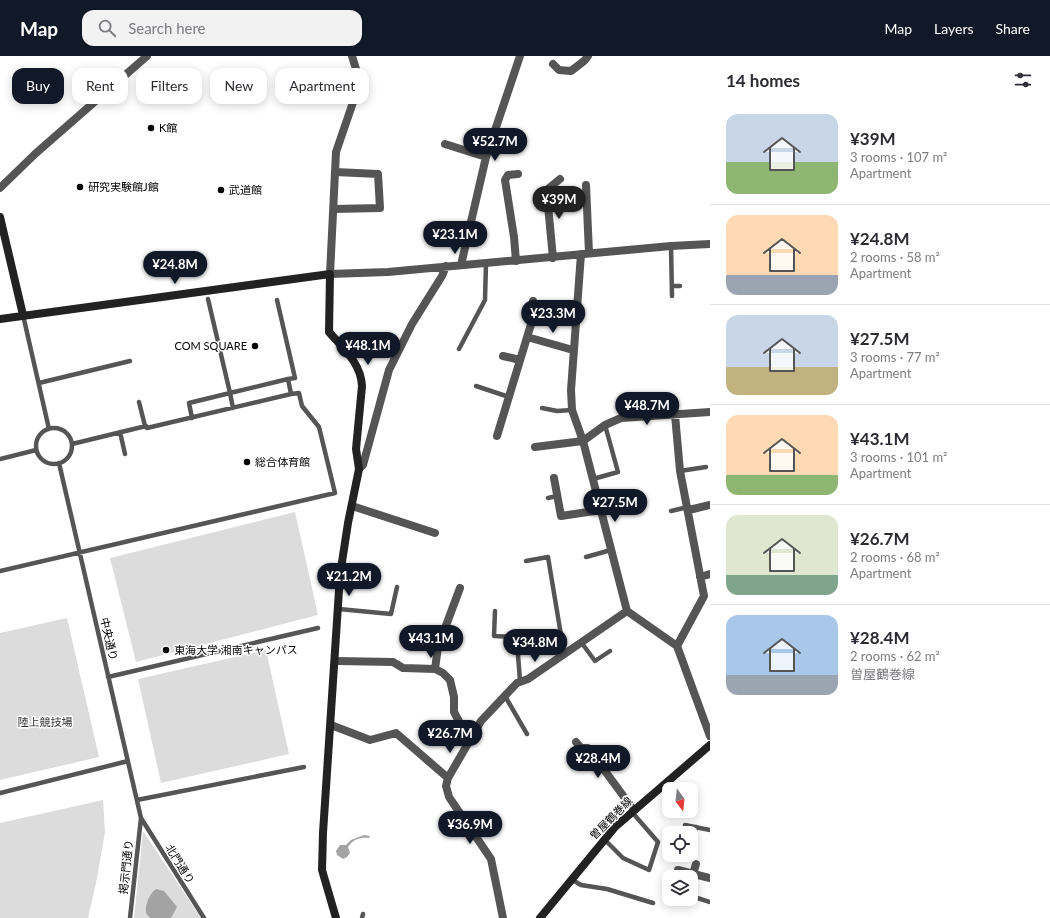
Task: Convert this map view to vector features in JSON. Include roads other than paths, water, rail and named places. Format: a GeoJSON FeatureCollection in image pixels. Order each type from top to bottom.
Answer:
{"type":"FeatureCollection","features":[{"type":"Feature","properties":{"kind":"street"},"geometry":{"type":"LineString","coordinates":[[0,188],[35,154],[146,56]]}},
{"type":"Feature","properties":{"kind":"street"},"geometry":{"type":"LineString","coordinates":[[336,918],[322,870],[323,833],[336,661],[340,575],[359,468],[356,449],[362,377],[354,362],[328,332],[336,152],[360,82],[352,56]]}},
{"type":"Feature","properties":{"kind":"street"},"geometry":{"type":"LineString","coordinates":[[461,264],[486,157],[520,56]]}},
{"type":"Feature","properties":{"kind":"street"},"geometry":{"type":"LineString","coordinates":[[553,64],[559,70],[571,71],[588,56]]}},
{"type":"Feature","properties":{"kind":"street"},"geometry":{"type":"LineString","coordinates":[[445,144],[486,157]]}},
{"type":"Feature","properties":{"kind":"street"},"geometry":{"type":"LineString","coordinates":[[334,209],[380,208],[378,174],[335,172]]}},
{"type":"Feature","properties":{"kind":"street"},"geometry":{"type":"LineString","coordinates":[[516,261],[514,237],[505,180],[508,175],[518,174]]}},
{"type":"Feature","properties":{"kind":"street"},"geometry":{"type":"LineString","coordinates":[[553,258],[547,196],[549,188],[560,179]]}},
{"type":"Feature","properties":{"kind":"street"},"geometry":{"type":"LineString","coordinates":[[586,185],[585,254],[573,350],[570,390],[572,410],[583,441],[627,611],[677,646],[710,736]]}},
{"type":"Feature","properties":{"kind":"street"},"geometry":{"type":"LineString","coordinates":[[0,217],[23,315]]}},
{"type":"Feature","properties":{"kind":"street"},"geometry":{"type":"LineString","coordinates":[[0,319],[330,274],[388,272],[461,264],[516,261],[671,246],[710,244]]}},
{"type":"Feature","properties":{"kind":"street"},"geometry":{"type":"LineString","coordinates":[[359,468],[363,465],[390,370],[412,324],[442,276],[446,266]]}},
{"type":"Feature","properties":{"kind":"street"},"geometry":{"type":"LineString","coordinates":[[497,436],[532,321],[533,302]]}},
{"type":"Feature","properties":{"kind":"street"},"geometry":{"type":"LineString","coordinates":[[527,337],[573,350]]}},
{"type":"Feature","properties":{"kind":"street"},"geometry":{"type":"LineString","coordinates":[[503,356],[520,360]]}},
{"type":"Feature","properties":{"kind":"street"},"geometry":{"type":"LineString","coordinates":[[535,447],[583,441],[605,425],[621,418],[675,416],[710,412]]}},
{"type":"Feature","properties":{"kind":"street"},"geometry":{"type":"LineString","coordinates":[[675,416],[680,471],[704,596],[677,646]]}},
{"type":"Feature","properties":{"kind":"street"},"geometry":{"type":"LineString","coordinates":[[554,478],[561,516],[601,510]]}},
{"type":"Feature","properties":{"kind":"street"},"geometry":{"type":"LineString","coordinates":[[688,509],[710,505]]}},
{"type":"Feature","properties":{"kind":"street"},"geometry":{"type":"LineString","coordinates":[[352,506],[435,533]]}},
{"type":"Feature","properties":{"kind":"street"},"geometry":{"type":"LineString","coordinates":[[700,577],[710,574]]}},
{"type":"Feature","properties":{"kind":"street"},"geometry":{"type":"LineString","coordinates":[[435,669],[438,647],[460,588]]}},
{"type":"Feature","properties":{"kind":"street"},"geometry":{"type":"LineString","coordinates":[[503,918],[491,859],[448,797],[446,786],[448,778],[481,721],[517,683],[528,680],[564,653],[627,611]]}},
{"type":"Feature","properties":{"kind":"street"},"geometry":{"type":"LineString","coordinates":[[336,661],[393,662],[403,668],[435,669],[443,673],[450,680],[454,697],[454,712],[469,740]]}},
{"type":"Feature","properties":{"kind":"street"},"geometry":{"type":"LineString","coordinates":[[331,725],[370,740],[396,733],[448,778]]}},
{"type":"Feature","properties":{"kind":"street"},"geometry":{"type":"LineString","coordinates":[[576,742],[581,748],[588,748],[632,810]]}},
{"type":"Feature","properties":{"kind":"street","name":"曽屋鶴巻線"},"geometry":{"type":"LineString","coordinates":[[540,918],[604,839],[632,810],[710,745]]}},
{"type":"Feature","properties":{"kind":"street"},"geometry":{"type":"LineString","coordinates":[[694,870],[696,864]]}},
{"type":"Feature","properties":{"kind":"street"},"geometry":{"type":"LineString","coordinates":[[698,875],[710,878]]}},
{"type":"Feature","properties":{"kind":"lane"},"geometry":{"type":"LineString","coordinates":[[671,246],[672,296]]}},
{"type":"Feature","properties":{"kind":"lane"},"geometry":{"type":"LineString","coordinates":[[459,349],[485,300],[486,263]]}},
{"type":"Feature","properties":{"kind":"lane"},"geometry":{"type":"LineString","coordinates":[[672,286],[680,286]]}},
{"type":"Feature","properties":{"kind":"lane"},"geometry":{"type":"LineString","coordinates":[[208,299],[233,408]]}},
{"type":"Feature","properties":{"kind":"lane"},"geometry":{"type":"LineString","coordinates":[[192,418],[189,403],[295,378],[276,300]]}},
{"type":"Feature","properties":{"kind":"lane"},"geometry":{"type":"LineString","coordinates":[[23,315],[49,429]]}},
{"type":"Feature","properties":{"kind":"lane"},"geometry":{"type":"LineString","coordinates":[[39,383],[130,361]]}},
{"type":"Feature","properties":{"kind":"lane"},"geometry":{"type":"LineString","coordinates":[[288,379],[291,394]]}},
{"type":"Feature","properties":{"kind":"lane"},"geometry":{"type":"LineString","coordinates":[[476,386],[509,396]]}},
{"type":"Feature","properties":{"kind":"lane"},"geometry":{"type":"LineString","coordinates":[[0,572],[335,493],[319,427],[302,406],[298,392],[192,418],[147,428],[145,426],[72,444]]}},
{"type":"Feature","properties":{"kind":"lane"},"geometry":{"type":"LineString","coordinates":[[139,402],[145,426]]}},
{"type":"Feature","properties":{"kind":"lane"},"geometry":{"type":"LineString","coordinates":[[542,408],[557,411],[572,410]]}},
{"type":"Feature","properties":{"kind":"lane"},"geometry":{"type":"LineString","coordinates":[[593,479],[618,472],[605,425]]}},
{"type":"Feature","properties":{"kind":"lane"},"geometry":{"type":"LineString","coordinates":[[55,428],[65,432],[72,444],[70,454],[67,459],[60,463],[50,464],[44,461],[36,450],[37,439],[49,429],[55,428]]}},
{"type":"Feature","properties":{"kind":"lane"},"geometry":{"type":"LineString","coordinates":[[120,432],[125,454]]}},
{"type":"Feature","properties":{"kind":"lane"},"geometry":{"type":"LineString","coordinates":[[0,459],[36,450]]}},
{"type":"Feature","properties":{"kind":"lane","name":"中央通り"},"geometry":{"type":"LineString","coordinates":[[60,463],[141,818]]}},
{"type":"Feature","properties":{"kind":"lane"},"geometry":{"type":"LineString","coordinates":[[680,471],[706,467]]}},
{"type":"Feature","properties":{"kind":"lane"},"geometry":{"type":"LineString","coordinates":[[548,498],[557,496]]}},
{"type":"Feature","properties":{"kind":"lane"},"geometry":{"type":"LineString","coordinates":[[671,511],[688,509]]}},
{"type":"Feature","properties":{"kind":"lane"},"geometry":{"type":"LineString","coordinates":[[586,557],[611,550]]}},
{"type":"Feature","properties":{"kind":"lane"},"geometry":{"type":"LineString","coordinates":[[526,561],[548,557],[564,653]]}},
{"type":"Feature","properties":{"kind":"lane"},"geometry":{"type":"LineString","coordinates":[[338,610],[390,614],[397,587]]}},
{"type":"Feature","properties":{"kind":"lane"},"geometry":{"type":"LineString","coordinates":[[495,611],[494,636],[513,637],[518,655],[520,681]]}},
{"type":"Feature","properties":{"kind":"lane"},"geometry":{"type":"LineString","coordinates":[[108,677],[318,628]]}},
{"type":"Feature","properties":{"kind":"lane"},"geometry":{"type":"LineString","coordinates":[[581,642],[595,661],[610,651]]}},
{"type":"Feature","properties":{"kind":"lane"},"geometry":{"type":"LineString","coordinates":[[505,696],[527,734]]}},
{"type":"Feature","properties":{"kind":"lane"},"geometry":{"type":"LineString","coordinates":[[0,793],[128,761]]}},
{"type":"Feature","properties":{"kind":"lane"},"geometry":{"type":"LineString","coordinates":[[137,800],[304,767]]}},
{"type":"Feature","properties":{"kind":"lane"},"geometry":{"type":"LineString","coordinates":[[604,839],[623,858],[649,870],[658,842],[632,810]]}},
{"type":"Feature","properties":{"kind":"lane","name":"掲示門通り"},"geometry":{"type":"LineString","coordinates":[[130,918],[141,818]]}},
{"type":"Feature","properties":{"kind":"lane","name":"北門通り"},"geometry":{"type":"LineString","coordinates":[[141,818],[204,918]]}},
{"type":"Feature","properties":{"kind":"lane"},"geometry":{"type":"LineString","coordinates":[[684,825],[690,826]]}},
{"type":"Feature","properties":{"kind":"lane"},"geometry":{"type":"LineString","coordinates":[[698,827],[710,830]]}},
{"type":"Feature","properties":{"kind":"lane"},"geometry":{"type":"LineString","coordinates":[[571,879],[580,885],[607,889],[652,903]]}},
{"type":"Feature","properties":{"kind":"lane"},"geometry":{"type":"LineString","coordinates":[[698,898],[710,902]]}},
{"type":"Feature","properties":{"kind":"place","name":"K館"},"geometry":{"type":"Point","coordinates":[151,128]}},
{"type":"Feature","properties":{"kind":"place","name":"研究実験館J館"},"geometry":{"type":"Point","coordinates":[80,187]}},
{"type":"Feature","properties":{"kind":"place","name":"武道館"},"geometry":{"type":"Point","coordinates":[221,190]}},
{"type":"Feature","properties":{"kind":"place","name":"COM SQUARE"},"geometry":{"type":"Point","coordinates":[255,346]}},
{"type":"Feature","properties":{"kind":"place","name":"総合体育館"},"geometry":{"type":"Point","coordinates":[247,462]}},
{"type":"Feature","properties":{"kind":"place","name":"東海大学 湘南キャンパス"},"geometry":{"type":"Point","coordinates":[166,650]}},
{"type":"Feature","properties":{"kind":"park label","name":"陸上競技場"},"geometry":{"type":"Point","coordinates":[45,722]}}]}
